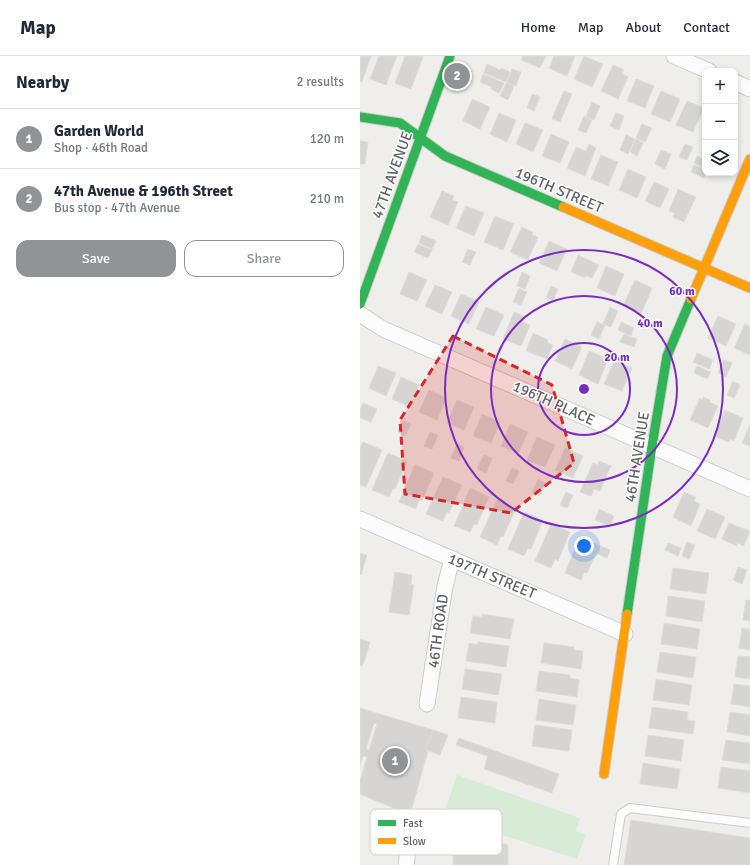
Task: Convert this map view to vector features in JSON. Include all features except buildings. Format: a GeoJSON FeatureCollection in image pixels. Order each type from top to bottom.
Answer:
{"type":"FeatureCollection","features":[{"type":"Feature","properties":{"kind":"street","name":"47TH AVENUE"},"geometry":{"type":"LineString","coordinates":[[360,304],[450,56]]}},
{"type":"Feature","properties":{"kind":"street"},"geometry":{"type":"LineString","coordinates":[[674,56],[702,68]]}},
{"type":"Feature","properties":{"kind":"street"},"geometry":{"type":"LineString","coordinates":[[738,83],[750,88]]}},
{"type":"Feature","properties":{"kind":"street","name":"196TH STREET"},"geometry":{"type":"LineString","coordinates":[[360,117],[400,123],[445,156],[750,288]]}},
{"type":"Feature","properties":{"kind":"street","name":"46TH AVENUE"},"geometry":{"type":"LineString","coordinates":[[604,774],[652,446],[667,356],[750,159]]}},
{"type":"Feature","properties":{"kind":"street","name":"196TH PLACE"},"geometry":{"type":"LineString","coordinates":[[360,314],[383,329],[750,488]]}},
{"type":"Feature","properties":{"kind":"street","name":"197TH STREET"},"geometry":{"type":"LineString","coordinates":[[360,519],[625,634]]}},
{"type":"Feature","properties":{"kind":"street","name":"46TH ROAD"},"geometry":{"type":"LineString","coordinates":[[427,704],[445,586],[452,558]]}},
{"type":"Feature","properties":{"kind":"street"},"geometry":{"type":"LineString","coordinates":[[406,865],[407,855]]}},
{"type":"Feature","properties":{"kind":"lane"},"geometry":{"type":"LineString","coordinates":[[613,865],[621,814],[630,808],[750,823]]}},
{"type":"Feature","properties":{"kind":"highlighted area"},"geometry":{"type":"Polygon","coordinates":[[[453,336],[552,385],[574,463],[511,513],[405,494],[400,420],[453,336]]]}},
{"type":"Feature","properties":{"kind":"green space"},"geometry":{"type":"Polygon","coordinates":[[[457,775],[580,818],[576,831],[586,834],[577,859],[502,835],[502,809],[445,809],[457,775]]]}},
{"type":"Feature","properties":{"kind":"traffic: fast"},"geometry":{"type":"LineString","coordinates":[[360,304],[450,56]]}},
{"type":"Feature","properties":{"kind":"traffic: fast"},"geometry":{"type":"LineString","coordinates":[[360,117],[400,123],[445,156],[563,207]]}},
{"type":"Feature","properties":{"kind":"traffic: fast"},"geometry":{"type":"LineString","coordinates":[[627,614],[667,356],[691,299]]}},
{"type":"Feature","properties":{"kind":"traffic: slow"},"geometry":{"type":"LineString","coordinates":[[691,299],[750,159]]}},
{"type":"Feature","properties":{"kind":"traffic: slow"},"geometry":{"type":"LineString","coordinates":[[563,207],[750,288]]}},
{"type":"Feature","properties":{"kind":"traffic: slow"},"geometry":{"type":"LineString","coordinates":[[604,774],[627,614]]}},
{"type":"Feature","properties":{"kind":"place","name":"47th Avenue & 196th Street"},"geometry":{"type":"Point","coordinates":[457,76]}},
{"type":"Feature","properties":{"kind":"place","name":"Garden World"},"geometry":{"type":"Point","coordinates":[395,761]}}]}
